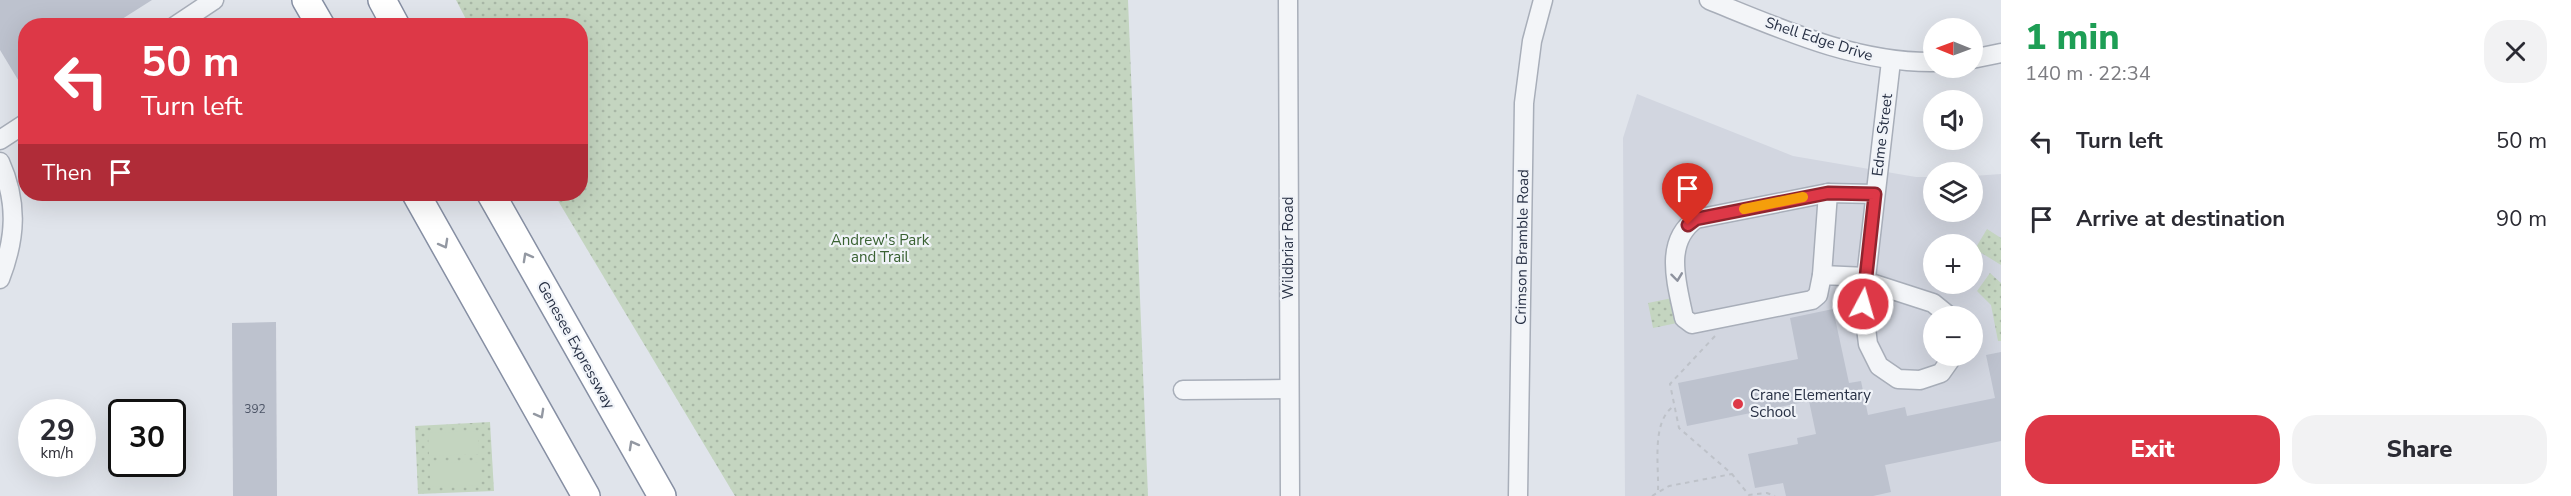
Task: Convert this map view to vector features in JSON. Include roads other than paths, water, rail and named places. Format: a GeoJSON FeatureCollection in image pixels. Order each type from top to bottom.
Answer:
{"type":"FeatureCollection","features":[{"type":"Feature","properties":{"kind":"highway"},"geometry":{"type":"LineString","coordinates":[[306,0],[316,18]]}},
{"type":"Feature","properties":{"kind":"highway"},"geometry":{"type":"LineString","coordinates":[[382,0],[392,18]]}},
{"type":"Feature","properties":{"kind":"highway"},"geometry":{"type":"LineString","coordinates":[[420,201],[586,496]]}},
{"type":"Feature","properties":{"kind":"highway","name":"Genesee Expressway"},"geometry":{"type":"LineString","coordinates":[[495,201],[662,496]]}},
{"type":"Feature","properties":{"kind":"street"},"geometry":{"type":"LineString","coordinates":[[187,18],[214,0]]}},
{"type":"Feature","properties":{"kind":"street","name":"Wildbriar Road"},"geometry":{"type":"LineString","coordinates":[[1288,0],[1290,496]]}},
{"type":"Feature","properties":{"kind":"street","name":"Crimson Bramble Road"},"geometry":{"type":"LineString","coordinates":[[1518,496],[1524,104],[1532,41],[1543,0]]}},
{"type":"Feature","properties":{"kind":"street","name":"Shell Edge Drive"},"geometry":{"type":"LineString","coordinates":[[1709,0],[1829,45],[1891,61],[1923,62]]}},
{"type":"Feature","properties":{"kind":"street"},"geometry":{"type":"LineString","coordinates":[[1983,57],[2001,53]]}},
{"type":"Feature","properties":{"kind":"street","name":"Edme Street"},"geometry":{"type":"LineString","coordinates":[[1891,61],[1863,304],[1868,344],[1880,366],[1898,379],[1920,380],[1941,373],[1946,366]]}},
{"type":"Feature","properties":{"kind":"street"},"geometry":{"type":"LineString","coordinates":[[0,140],[18,128]]}},
{"type":"Feature","properties":{"kind":"street"},"geometry":{"type":"LineString","coordinates":[[0,162],[9,182],[15,224],[11,246],[0,279]]}},
{"type":"Feature","properties":{"kind":"street"},"geometry":{"type":"LineString","coordinates":[[1828,193],[1822,275],[1815,299],[1692,324],[1686,322],[1677,279],[1675,253],[1681,232],[1696,219],[1828,193],[1875,194]]}},
{"type":"Feature","properties":{"kind":"street"},"geometry":{"type":"LineString","coordinates":[[1822,275],[1866,279],[1936,306]]}},
{"type":"Feature","properties":{"kind":"street"},"geometry":{"type":"LineString","coordinates":[[1183,390],[1288,389]]}},
{"type":"Feature","properties":{"kind":"place","name":"Crane Elementary School"},"geometry":{"type":"Point","coordinates":[1738,404]}},
{"type":"Feature","properties":{"kind":"park label","name":"Andrew's Park and Trail"},"geometry":{"type":"Point","coordinates":[880,248]}}]}
